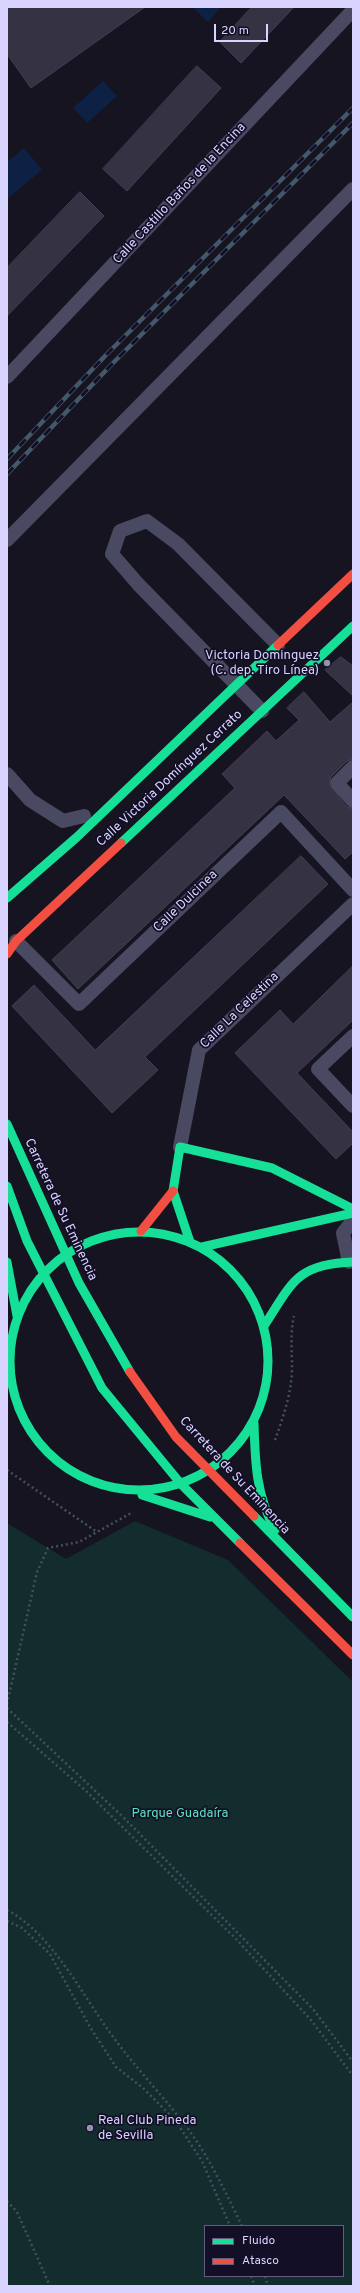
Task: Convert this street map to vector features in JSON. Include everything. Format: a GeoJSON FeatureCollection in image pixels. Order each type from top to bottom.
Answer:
{"type":"FeatureCollection","features":[{"type":"Feature","properties":{"kind":"main road","name":"Calle Victoria Domínguez Cerrato"},"geometry":{"type":"LineString","coordinates":[[7,898],[76,837],[353,575]]}},
{"type":"Feature","properties":{"kind":"main road","name":"Calle Victoria Domínguez Cerrato"},"geometry":{"type":"LineString","coordinates":[[10,950],[353,626]]}},
{"type":"Feature","properties":{"kind":"main road","name":"Carretera de Su Eminencia"},"geometry":{"type":"LineString","coordinates":[[7,1124],[66,1258],[121,1360],[176,1437],[353,1617]]}},
{"type":"Feature","properties":{"kind":"main road"},"geometry":{"type":"LineString","coordinates":[[190,1242],[173,1191],[180,1147],[272,1168],[353,1209]]}},
{"type":"Feature","properties":{"kind":"main road"},"geometry":{"type":"LineString","coordinates":[[7,1187],[7,1212]]}},
{"type":"Feature","properties":{"kind":"main road"},"geometry":{"type":"LineString","coordinates":[[7,1187],[27,1241],[102,1388],[181,1484],[353,1655]]}},
{"type":"Feature","properties":{"kind":"main road"},"geometry":{"type":"LineString","coordinates":[[141,1230],[173,1191]]}},
{"type":"Feature","properties":{"kind":"main road"},"geometry":{"type":"LineString","coordinates":[[202,1247],[353,1213]]}},
{"type":"Feature","properties":{"kind":"main road"},"geometry":{"type":"LineString","coordinates":[[13,1318],[32,1286],[45,1278],[81,1244],[110,1234],[141,1230],[172,1235],[202,1247],[230,1268],[247,1289],[264,1326],[268,1365],[265,1392],[254,1423],[231,1454],[181,1484],[166,1488],[130,1491]]}},
{"type":"Feature","properties":{"kind":"main road"},"geometry":{"type":"LineString","coordinates":[[7,1262],[13,1318],[8,1371],[18,1409],[36,1440],[62,1466],[94,1483],[130,1491],[215,1519]]}},
{"type":"Feature","properties":{"kind":"main road"},"geometry":{"type":"LineString","coordinates":[[264,1326],[296,1278],[313,1269],[331,1263],[351,1262]]}},
{"type":"Feature","properties":{"kind":"main road"},"geometry":{"type":"LineString","coordinates":[[254,1423],[256,1488],[265,1513],[292,1556]]}},
{"type":"Feature","properties":{"kind":"street","name":"Calle Castillo Baños de la Encina"},"geometry":{"type":"LineString","coordinates":[[7,377],[353,10]]}},
{"type":"Feature","properties":{"kind":"street"},"geometry":{"type":"LineString","coordinates":[[7,540],[353,189]]}},
{"type":"Feature","properties":{"kind":"street"},"geometry":{"type":"LineString","coordinates":[[262,711],[138,584],[112,554],[120,531],[147,521],[178,544],[278,646]]}},
{"type":"Feature","properties":{"kind":"street"},"geometry":{"type":"LineString","coordinates":[[353,767],[337,783],[353,801]]}},
{"type":"Feature","properties":{"kind":"street"},"geometry":{"type":"LineString","coordinates":[[7,774],[30,800],[64,821],[84,816]]}},
{"type":"Feature","properties":{"kind":"street","name":"Calle Dulcinea"},"geometry":{"type":"LineString","coordinates":[[10,950],[79,1004],[281,812],[353,890]]}},
{"type":"Feature","properties":{"kind":"street","name":"Calle La Celestina"},"geometry":{"type":"LineString","coordinates":[[180,1147],[199,1050],[353,904]]}},
{"type":"Feature","properties":{"kind":"street"},"geometry":{"type":"LineString","coordinates":[[353,1036],[318,1068],[353,1106]]}},
{"type":"Feature","properties":{"kind":"street"},"geometry":{"type":"LineString","coordinates":[[351,1262],[343,1233],[353,1220]]}},
{"type":"Feature","properties":{"kind":"path"},"geometry":{"type":"LineString","coordinates":[[7,1470],[98,1532]]}},
{"type":"Feature","properties":{"kind":"path"},"geometry":{"type":"LineString","coordinates":[[7,1704],[42,1560],[48,1548],[79,1542]]}},
{"type":"Feature","properties":{"kind":"path"},"geometry":{"type":"LineString","coordinates":[[7,1708],[123,1817],[313,2009],[353,2062]]}},
{"type":"Feature","properties":{"kind":"path"},"geometry":{"type":"LineString","coordinates":[[7,1722],[86,1791],[237,1940],[311,2020],[353,2076]]}},
{"type":"Feature","properties":{"kind":"path"},"geometry":{"type":"LineString","coordinates":[[7,1910],[22,1918],[46,1942],[112,2036],[186,2127],[217,2174],[242,2225]]}},
{"type":"Feature","properties":{"kind":"path"},"geometry":{"type":"LineString","coordinates":[[7,1921],[22,1928],[50,1954],[90,2027],[116,2067],[143,2088],[175,2120],[202,2161],[230,2225]]}},
{"type":"Feature","properties":{"kind":"path"},"geometry":{"type":"LineString","coordinates":[[7,2201],[16,2212],[50,2286]]}},
{"type":"Feature","properties":{"kind":"green space","name":"Parque Guadaíra"},"geometry":{"type":"Polygon","coordinates":[[[135,1521],[228,1560],[353,1682],[353,2286],[7,2286],[7,1523],[66,1559],[135,1521]]]}},
{"type":"Feature","properties":{"kind":"water"},"geometry":{"type":"Polygon","coordinates":[[[221,7],[208,22],[194,8],[221,7]]]}},
{"type":"Feature","properties":{"kind":"water"},"geometry":{"type":"Polygon","coordinates":[[[103,81],[117,96],[87,123],[73,108],[103,81]]]}},
{"type":"Feature","properties":{"kind":"water"},"geometry":{"type":"Polygon","coordinates":[[[24,148],[42,170],[7,199],[7,162],[24,148]]]}},
{"type":"Feature","properties":{"kind":"building"},"geometry":{"type":"Polygon","coordinates":[[[7,7],[145,7],[31,88],[7,54],[7,7]]]}},
{"type":"Feature","properties":{"kind":"building"},"geometry":{"type":"Polygon","coordinates":[[[252,7],[294,7],[241,63],[220,42],[252,7]]]}},
{"type":"Feature","properties":{"kind":"building"},"geometry":{"type":"Polygon","coordinates":[[[197,66],[221,88],[127,191],[103,169],[197,66]]]}},
{"type":"Feature","properties":{"kind":"building"},"geometry":{"type":"Polygon","coordinates":[[[80,192],[104,216],[7,316],[7,268],[80,192]]]}},
{"type":"Feature","properties":{"kind":"building"},"geometry":{"type":"Polygon","coordinates":[[[341,657],[353,666],[353,696],[325,670],[341,657]]]}},
{"type":"Feature","properties":{"kind":"building"},"geometry":{"type":"Polygon","coordinates":[[[304,692],[330,722],[353,702],[353,759],[347,761],[331,777],[329,784],[347,807],[353,809],[353,852],[345,859],[284,795],[78,989],[52,960],[235,788],[222,774],[267,731],[276,741],[299,720],[287,708],[304,692]]]}},
{"type":"Feature","properties":{"kind":"building"},"geometry":{"type":"Polygon","coordinates":[[[301,856],[328,884],[145,1057],[158,1070],[112,1113],[12,1006],[34,985],[95,1050],[301,856]]]}},
{"type":"Feature","properties":{"kind":"building"},"geometry":{"type":"Polygon","coordinates":[[[353,966],[353,1020],[297,1073],[353,1132],[353,1143],[336,1159],[235,1053],[280,1010],[293,1024],[353,966]]]}},
{"type":"Feature","properties":{"kind":"railway"},"geometry":{"type":"LineString","coordinates":[[7,459],[105,356],[353,108]]}},
{"type":"Feature","properties":{"kind":"railway"},"geometry":{"type":"LineString","coordinates":[[7,474],[113,363],[353,123]]}},
{"type":"Feature","properties":{"kind":"traffic: fast"},"geometry":{"type":"LineString","coordinates":[[121,843],[353,626]]}},
{"type":"Feature","properties":{"kind":"traffic: fast"},"geometry":{"type":"LineString","coordinates":[[7,898],[77,837],[278,645]]}},
{"type":"Feature","properties":{"kind":"traffic: fast"},"geometry":{"type":"LineString","coordinates":[[7,1124],[79,1283],[130,1372]]}},
{"type":"Feature","properties":{"kind":"traffic: fast"},"geometry":{"type":"LineString","coordinates":[[190,1242],[173,1191],[180,1147],[272,1168],[353,1209]]}},
{"type":"Feature","properties":{"kind":"traffic: fast"},"geometry":{"type":"LineString","coordinates":[[7,1186],[27,1241],[102,1388],[181,1484],[240,1543]]}},
{"type":"Feature","properties":{"kind":"traffic: fast"},"geometry":{"type":"LineString","coordinates":[[202,1247],[353,1213]]}},
{"type":"Feature","properties":{"kind":"traffic: fast"},"geometry":{"type":"LineString","coordinates":[[126,1232],[152,1232],[176,1237],[200,1247],[221,1261],[239,1279],[253,1300],[263,1324],[268,1348],[268,1361],[266,1386],[263,1398],[253,1422],[239,1443],[221,1461],[200,1475],[176,1485],[152,1490],[126,1490],[102,1485],[78,1475],[57,1461],[39,1443],[25,1422],[15,1398],[10,1374],[10,1348],[15,1324],[25,1300],[39,1279],[57,1261],[78,1247],[102,1237],[126,1232]]}},
{"type":"Feature","properties":{"kind":"traffic: fast"},"geometry":{"type":"LineString","coordinates":[[7,1262],[17,1316]]}},
{"type":"Feature","properties":{"kind":"traffic: fast"},"geometry":{"type":"LineString","coordinates":[[264,1326],[289,1287],[307,1272],[319,1267],[353,1262]]}},
{"type":"Feature","properties":{"kind":"traffic: fast"},"geometry":{"type":"LineString","coordinates":[[7,1369],[10,1373]]}},
{"type":"Feature","properties":{"kind":"traffic: fast"},"geometry":{"type":"LineString","coordinates":[[254,1423],[256,1465],[260,1491],[275,1530]]}},
{"type":"Feature","properties":{"kind":"traffic: fast"},"geometry":{"type":"LineString","coordinates":[[142,1495],[210,1517]]}},
{"type":"Feature","properties":{"kind":"traffic: fast"},"geometry":{"type":"LineString","coordinates":[[254,1516],[353,1617]]}},
{"type":"Feature","properties":{"kind":"traffic: jam"},"geometry":{"type":"LineString","coordinates":[[278,645],[353,574]]}},
{"type":"Feature","properties":{"kind":"traffic: jam"},"geometry":{"type":"LineString","coordinates":[[7,954],[16,941],[121,843]]}},
{"type":"Feature","properties":{"kind":"traffic: jam"},"geometry":{"type":"LineString","coordinates":[[141,1231],[173,1191]]}},
{"type":"Feature","properties":{"kind":"traffic: jam"},"geometry":{"type":"LineString","coordinates":[[130,1372],[176,1437],[254,1516]]}},
{"type":"Feature","properties":{"kind":"traffic: jam"},"geometry":{"type":"LineString","coordinates":[[240,1543],[353,1655]]}},
{"type":"Feature","properties":{"kind":"place","name":"Victoria Dominguez (C. dep. Tiro Línea)"},"geometry":{"type":"Point","coordinates":[327,663]}},
{"type":"Feature","properties":{"kind":"place","name":"Real Club Pineda de Sevilla"},"geometry":{"type":"Point","coordinates":[90,2128]}}]}
